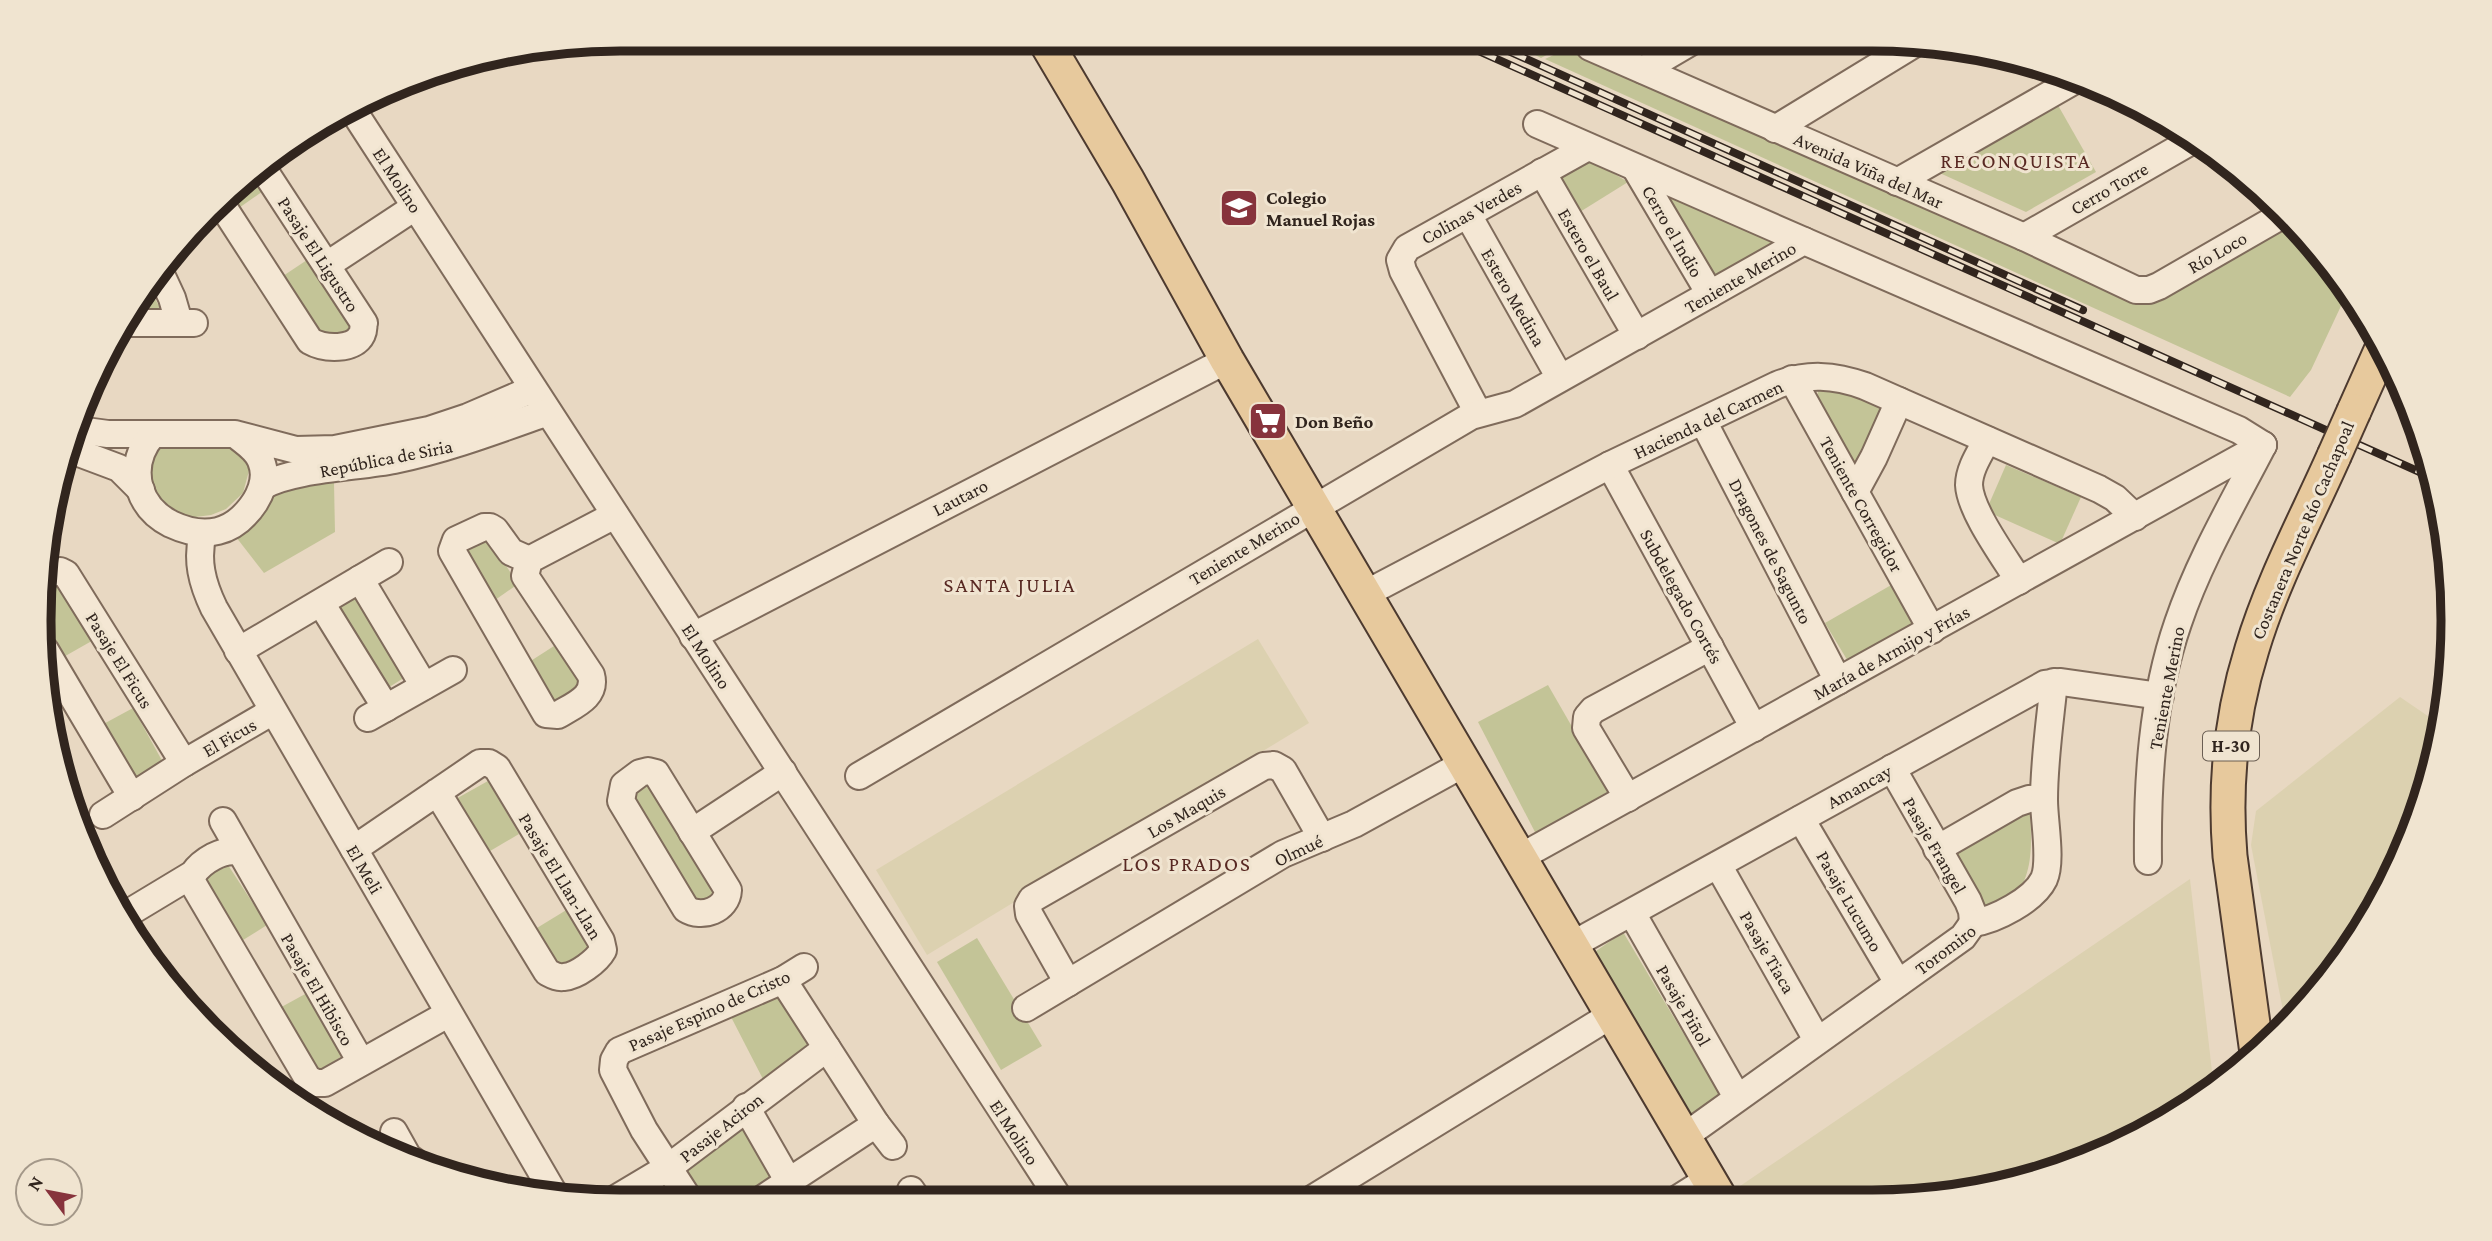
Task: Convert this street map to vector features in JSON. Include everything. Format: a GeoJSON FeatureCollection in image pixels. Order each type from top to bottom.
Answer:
{"type":"FeatureCollection","features":[{"type":"Feature","properties":{"kind":"main road"},"geometry":{"type":"LineString","coordinates":[[1051,51],[1128,181],[1227,360],[1715,1189]]}},
{"type":"Feature","properties":{"kind":"main road","name":"Costanera Norte Río Cachapoal"},"geometry":{"type":"LineString","coordinates":[[2255,1041],[2227,824],[2229,760],[2238,702],[2252,647],[2272,596],[2377,359]]}},
{"type":"Feature","properties":{"kind":"street","name":"Avenida Viña del Mar"},"geometry":{"type":"LineString","coordinates":[[1599,51],[2024,237],[2136,289],[2149,290]]}},
{"type":"Feature","properties":{"kind":"street"},"geometry":{"type":"LineString","coordinates":[[1643,70],[1675,51]]}},
{"type":"Feature","properties":{"kind":"street"},"geometry":{"type":"LineString","coordinates":[[1775,129],[1901,52]]}},
{"type":"Feature","properties":{"kind":"street"},"geometry":{"type":"LineString","coordinates":[[1897,182],[2066,85]]}},
{"type":"Feature","properties":{"kind":"street","name":"El Molino"},"geometry":{"type":"LineString","coordinates":[[357,116],[1053,1190]]}},
{"type":"Feature","properties":{"kind":"street"},"geometry":{"type":"LineString","coordinates":[[1537,124],[1804,241]]}},
{"type":"Feature","properties":{"kind":"street","name":"Cerro Torre"},"geometry":{"type":"LineString","coordinates":[[2024,237],[2184,145]]}},
{"type":"Feature","properties":{"kind":"street","name":"Colinas Verdes"},"geometry":{"type":"LineString","coordinates":[[1478,413],[1402,271],[1400,260],[1407,248],[1588,147]]}},
{"type":"Feature","properties":{"kind":"street","name":"Cerro el Indio"},"geometry":{"type":"LineString","coordinates":[[1636,169],[1710,294]]}},
{"type":"Feature","properties":{"kind":"street","name":"Estero el Baul"},"geometry":{"type":"LineString","coordinates":[[1542,172],[1637,336]]}},
{"type":"Feature","properties":{"kind":"street","name":"Pasaje El Ligustro"},"geometry":{"type":"LineString","coordinates":[[226,211],[310,341],[335,348],[354,343],[362,334],[363,323],[267,174]]}},
{"type":"Feature","properties":{"kind":"street"},"geometry":{"type":"LineString","coordinates":[[327,265],[415,207]]}},
{"type":"Feature","properties":{"kind":"street","name":"Estero Medina"},"geometry":{"type":"LineString","coordinates":[[1468,215],[1560,379]]}},
{"type":"Feature","properties":{"kind":"street","name":"Río Loco"},"geometry":{"type":"LineString","coordinates":[[2149,290],[2275,219]]}},
{"type":"Feature","properties":{"kind":"street","name":"Teniente Merino"},"geometry":{"type":"LineString","coordinates":[[859,776],[1478,413],[1505,408],[1560,379],[1804,241],[2239,430],[2263,445],[2199,569],[2170,648],[2160,696],[2148,784],[2148,860]]}},
{"type":"Feature","properties":{"kind":"street"},"geometry":{"type":"LineString","coordinates":[[135,323],[187,323],[164,280]]}},
{"type":"Feature","properties":{"kind":"street","name":"Lautaro"},"geometry":{"type":"LineString","coordinates":[[693,636],[1227,360]]}},
{"type":"Feature","properties":{"kind":"street","name":"Hacienda del Carmen"},"geometry":{"type":"LineString","coordinates":[[1366,594],[1611,465],[1792,379],[1815,376],[1837,377],[1865,386],[2107,493],[2135,517]]}},
{"type":"Feature","properties":{"kind":"street","name":"Teniente Corregidor"},"geometry":{"type":"LineString","coordinates":[[1792,379],[1932,630]]}},
{"type":"Feature","properties":{"kind":"street","name":"República de Siria"},"geometry":{"type":"LineString","coordinates":[[235,434],[296,450],[335,449],[429,430],[468,417],[533,389]]}},
{"type":"Feature","properties":{"kind":"street"},"geometry":{"type":"LineString","coordinates":[[1855,492],[1899,401]]}},
{"type":"Feature","properties":{"kind":"street","name":"República de Siria"},"geometry":{"type":"LineString","coordinates":[[263,486],[286,476],[429,452],[548,412]]}},
{"type":"Feature","properties":{"kind":"street","name":"Dragones de Sagunto"},"geometry":{"type":"LineString","coordinates":[[1703,421],[1838,681]]}},
{"type":"Feature","properties":{"kind":"street"},"geometry":{"type":"LineString","coordinates":[[83,431],[108,434],[153,434],[235,434],[253,448],[261,461],[263,486],[242,519],[216,532],[192,532],[167,522],[146,504],[137,478],[139,456],[153,434]]}},
{"type":"Feature","properties":{"kind":"street"},"geometry":{"type":"LineString","coordinates":[[1987,440],[1973,467],[1969,485],[1973,505],[2019,581]]}},
{"type":"Feature","properties":{"kind":"street","name":"María de Armijo y Frías"},"geometry":{"type":"LineString","coordinates":[[1519,858],[2263,445]]}},
{"type":"Feature","properties":{"kind":"street"},"geometry":{"type":"LineString","coordinates":[[76,452],[120,468],[141,490]]}},
{"type":"Feature","properties":{"kind":"street","name":"Subdelegado Cortés"},"geometry":{"type":"LineString","coordinates":[[1611,465],[1754,728]]}},
{"type":"Feature","properties":{"kind":"street"},"geometry":{"type":"LineString","coordinates":[[529,560],[511,552],[490,527],[484,527],[456,540],[452,551],[547,714],[558,715],[589,695],[594,685],[591,675],[525,576],[529,560],[615,515]]}},
{"type":"Feature","properties":{"kind":"street","name":"El Meli"},"geometry":{"type":"LineString","coordinates":[[203,533],[200,572],[238,651],[549,1185]]}},
{"type":"Feature","properties":{"kind":"street"},"geometry":{"type":"LineString","coordinates":[[238,651],[389,562]]}},
{"type":"Feature","properties":{"kind":"street","name":"Pasaje El Ficus"},"geometry":{"type":"LineString","coordinates":[[53,573],[60,571],[66,574],[184,763]]}},
{"type":"Feature","properties":{"kind":"street"},"geometry":{"type":"LineString","coordinates":[[360,579],[424,686]]}},
{"type":"Feature","properties":{"kind":"street"},"geometry":{"type":"LineString","coordinates":[[321,603],[377,713],[453,670]]}},
{"type":"Feature","properties":{"kind":"street"},"geometry":{"type":"LineString","coordinates":[[1628,797],[1586,728],[1587,717],[1593,710],[1710,647]]}},
{"type":"Feature","properties":{"kind":"street"},"geometry":{"type":"LineString","coordinates":[[53,663],[132,797]]}},
{"type":"Feature","properties":{"kind":"street"},"geometry":{"type":"LineString","coordinates":[[2054,682],[2160,696]]}},
{"type":"Feature","properties":{"kind":"street","name":"Amancay"},"geometry":{"type":"LineString","coordinates":[[1572,945],[2036,688],[2054,682]]}},
{"type":"Feature","properties":{"kind":"street","name":"Toromiro"},"geometry":{"type":"LineString","coordinates":[[1685,1136],[1963,937],[1973,923],[1990,920],[2036,891],[2045,877],[2047,863],[2044,798],[2054,682]]}},
{"type":"Feature","properties":{"kind":"street","name":"El Ficus"},"geometry":{"type":"LineString","coordinates":[[103,815],[273,711]]}},
{"type":"Feature","properties":{"kind":"street","name":"Pasaje El Llan-Llan"},"geometry":{"type":"LineString","coordinates":[[480,763],[489,763],[497,768],[601,941],[603,950],[599,959],[567,977],[557,977],[547,972],[437,792],[480,763]]}},
{"type":"Feature","properties":{"kind":"street","name":"Olmué"},"geometry":{"type":"LineString","coordinates":[[1026,1008],[1283,855],[1384,808],[1465,763]]}},
{"type":"Feature","properties":{"kind":"street","name":"Los Maquis"},"geometry":{"type":"LineString","coordinates":[[1068,983],[1029,914],[1028,906],[1032,899],[1264,766],[1275,765],[1283,770],[1322,838]]}},
{"type":"Feature","properties":{"kind":"street","name":"Pasaje Frangel"},"geometry":{"type":"LineString","coordinates":[[1892,768],[1968,901],[1973,923]]}},
{"type":"Feature","properties":{"kind":"street"},"geometry":{"type":"LineString","coordinates":[[692,832],[783,772]]}},
{"type":"Feature","properties":{"kind":"street"},"geometry":{"type":"LineString","coordinates":[[640,773],[656,773],[692,832],[729,890],[722,905],[704,914],[694,914],[686,909],[621,801],[624,785],[640,773]]}},
{"type":"Feature","properties":{"kind":"street"},"geometry":{"type":"LineString","coordinates":[[354,849],[437,792]]}},
{"type":"Feature","properties":{"kind":"street"},"geometry":{"type":"LineString","coordinates":[[1937,849],[2017,803],[2044,798]]}},
{"type":"Feature","properties":{"kind":"street","name":"Pasaje Lucumo"},"geometry":{"type":"LineString","coordinates":[[1801,818],[1898,983]]}},
{"type":"Feature","properties":{"kind":"street","name":"Pasaje El Hibisco"},"geometry":{"type":"LineString","coordinates":[[193,874],[192,882],[308,1079],[325,1083],[361,1062],[223,821]]}},
{"type":"Feature","properties":{"kind":"street"},"geometry":{"type":"LineString","coordinates":[[131,911],[193,874],[198,866],[226,850],[239,852]]}},
{"type":"Feature","properties":{"kind":"street","name":"Pasaje Tiaca"},"geometry":{"type":"LineString","coordinates":[[1718,865],[1818,1040]]}},
{"type":"Feature","properties":{"kind":"street","name":"Pasaje Piñol"},"geometry":{"type":"LineString","coordinates":[[1632,913],[1737,1097]]}},
{"type":"Feature","properties":{"kind":"street","name":"Pasaje Espino de Cristo"},"geometry":{"type":"LineString","coordinates":[[683,1190],[644,1130],[613,1070],[619,1051],[793,973],[827,1048]]}},
{"type":"Feature","properties":{"kind":"street"},"geometry":{"type":"LineString","coordinates":[[361,1062],[448,1014]]}},
{"type":"Feature","properties":{"kind":"street"},"geometry":{"type":"LineString","coordinates":[[1327,1190],[1613,1014]]}},
{"type":"Feature","properties":{"kind":"street"},"geometry":{"type":"LineString","coordinates":[[827,1048],[893,1146]]}},
{"type":"Feature","properties":{"kind":"street","name":"Pasaje Aciron"},"geometry":{"type":"LineString","coordinates":[[630,1190],[669,1167],[827,1048]]}},
{"type":"Feature","properties":{"kind":"street"},"geometry":{"type":"LineString","coordinates":[[746,1107],[789,1182]]}},
{"type":"Feature","properties":{"kind":"street"},"geometry":{"type":"LineString","coordinates":[[776,1190],[876,1124]]}},
{"type":"Feature","properties":{"kind":"shaded area"},"geometry":{"type":"Polygon","coordinates":[[[1258,639],[1309,723],[927,955],[876,870],[1258,639]]]}},
{"type":"Feature","properties":{"kind":"shaded area"},"geometry":{"type":"Polygon","coordinates":[[[2400,697],[2432,719],[2411,804],[2382,872],[2345,937],[2324,967],[2284,1013],[2251,845],[2256,811],[2400,697]]]}},
{"type":"Feature","properties":{"kind":"shaded area"},"geometry":{"type":"Polygon","coordinates":[[[2190,879],[2213,1077],[2188,1094],[2156,1114],[2090,1147],[2019,1171],[1983,1179],[1909,1189],[1734,1190],[2190,879]]]}},
{"type":"Feature","properties":{"kind":"green space"},"geometry":{"type":"Polygon","coordinates":[[[1527,51],[1554,51],[1541,58],[1527,51]]]}},
{"type":"Feature","properties":{"kind":"green space"},"geometry":{"type":"Polygon","coordinates":[[[1562,51],[1584,51],[2156,302],[2285,229],[2324,274],[2343,301],[2311,370],[2290,397],[1545,59],[1562,51]]]}},
{"type":"Feature","properties":{"kind":"green space"},"geometry":{"type":"Polygon","coordinates":[[[2055,100],[2096,172],[2026,212],[1933,170],[2055,100]]]}},
{"type":"Feature","properties":{"kind":"green space"},"geometry":{"type":"Polygon","coordinates":[[[1582,162],[1596,163],[1628,182],[1575,215],[1553,179],[1582,162]]]}},
{"type":"Feature","properties":{"kind":"green space"},"geometry":{"type":"Polygon","coordinates":[[[260,180],[266,189],[236,210],[232,204],[260,180]]]}},
{"type":"Feature","properties":{"kind":"green space"},"geometry":{"type":"Polygon","coordinates":[[[1657,186],[1778,242],[1713,280],[1657,186]]]}},
{"type":"Feature","properties":{"kind":"green space"},"geometry":{"type":"Polygon","coordinates":[[[307,260],[356,330],[312,339],[277,280],[307,260]]]}},
{"type":"Feature","properties":{"kind":"green space"},"geometry":{"type":"Polygon","coordinates":[[[153,295],[164,315],[139,318],[153,295]]]}},
{"type":"Feature","properties":{"kind":"green space"},"geometry":{"type":"Polygon","coordinates":[[[1819,387],[1847,389],[1886,409],[1856,472],[1816,402],[1819,387]]]}},
{"type":"Feature","properties":{"kind":"green space"},"geometry":{"type":"Polygon","coordinates":[[[158,442],[236,445],[250,467],[243,493],[226,509],[211,515],[188,518],[179,515],[156,499],[146,467],[158,442]]]}},
{"type":"Feature","properties":{"kind":"green space"},"geometry":{"type":"Polygon","coordinates":[[[2006,465],[2081,497],[2060,544],[1986,511],[2006,465]]]}},
{"type":"Feature","properties":{"kind":"green space"},"geometry":{"type":"Polygon","coordinates":[[[334,483],[335,532],[264,573],[236,537],[274,488],[334,483]]]}},
{"type":"Feature","properties":{"kind":"green space"},"geometry":{"type":"Polygon","coordinates":[[[488,538],[518,584],[488,605],[456,551],[488,538]]]}},
{"type":"Feature","properties":{"kind":"green space"},"geometry":{"type":"Polygon","coordinates":[[[63,581],[97,638],[60,659],[52,646],[52,587],[63,581]]]}},
{"type":"Feature","properties":{"kind":"green space"},"geometry":{"type":"Polygon","coordinates":[[[1893,584],[1916,624],[1849,663],[1825,623],[1893,584]]]}},
{"type":"Feature","properties":{"kind":"green space"},"geometry":{"type":"Polygon","coordinates":[[[358,591],[410,674],[383,691],[331,608],[358,591]]]}},
{"type":"Feature","properties":{"kind":"green space"},"geometry":{"type":"Polygon","coordinates":[[[554,646],[585,685],[549,707],[526,664],[554,646]]]}},
{"type":"Feature","properties":{"kind":"green space"},"geometry":{"type":"Polygon","coordinates":[[[1548,685],[1609,791],[1536,834],[1478,722],[1548,685]]]}},
{"type":"Feature","properties":{"kind":"green space"},"geometry":{"type":"Polygon","coordinates":[[[133,708],[165,766],[134,783],[98,727],[133,708]]]}},
{"type":"Feature","properties":{"kind":"green space"},"geometry":{"type":"Polygon","coordinates":[[[488,781],[519,834],[485,854],[454,800],[488,781]]]}},
{"type":"Feature","properties":{"kind":"green space"},"geometry":{"type":"Polygon","coordinates":[[[651,783],[722,896],[698,909],[632,796],[651,783]]]}},
{"type":"Feature","properties":{"kind":"green space"},"geometry":{"type":"Polygon","coordinates":[[[2030,807],[2030,858],[2024,882],[2009,902],[1985,916],[1950,855],[2030,807]]]}},
{"type":"Feature","properties":{"kind":"green space"},"geometry":{"type":"Polygon","coordinates":[[[226,862],[267,925],[235,945],[197,880],[226,862]]]}},
{"type":"Feature","properties":{"kind":"green space"},"geometry":{"type":"Polygon","coordinates":[[[568,909],[595,955],[557,974],[532,931],[568,909]]]}},
{"type":"Feature","properties":{"kind":"green space"},"geometry":{"type":"Polygon","coordinates":[[[1623,932],[1720,1095],[1693,1116],[1592,954],[1623,932]]]}},
{"type":"Feature","properties":{"kind":"green space"},"geometry":{"type":"Polygon","coordinates":[[[977,938],[1042,1046],[1001,1070],[937,962],[977,938]]]}},
{"type":"Feature","properties":{"kind":"green space"},"geometry":{"type":"Polygon","coordinates":[[[307,993],[342,1056],[314,1074],[276,1010],[307,993]]]}},
{"type":"Feature","properties":{"kind":"green space"},"geometry":{"type":"Polygon","coordinates":[[[779,993],[815,1047],[764,1081],[730,1015],[779,993]]]}},
{"type":"Feature","properties":{"kind":"green space"},"geometry":{"type":"Polygon","coordinates":[[[746,1119],[784,1181],[770,1190],[692,1190],[678,1167],[746,1119]]]}},
{"type":"Feature","properties":{"kind":"railway"},"geometry":{"type":"LineString","coordinates":[[1479,51],[2422,473]]}},
{"type":"Feature","properties":{"kind":"railway"},"geometry":{"type":"LineString","coordinates":[[1509,51],[2083,310]]}},
{"type":"Feature","properties":{"kind":"place","name":"Colegio Manuel Rojas"},"geometry":{"type":"Point","coordinates":[1239,208]}},
{"type":"Feature","properties":{"kind":"place","name":"Don Beño"},"geometry":{"type":"Point","coordinates":[1268,421]}},
{"type":"Feature","properties":{"kind":"district","name":"RECONQUISTA"},"geometry":{"type":"Point","coordinates":[2016,161]}},
{"type":"Feature","properties":{"kind":"district","name":"SANTA JULIA"},"geometry":{"type":"Point","coordinates":[1010,585]}},
{"type":"Feature","properties":{"kind":"district","name":"LOS PRADOS"},"geometry":{"type":"Point","coordinates":[1187,864]}}]}
